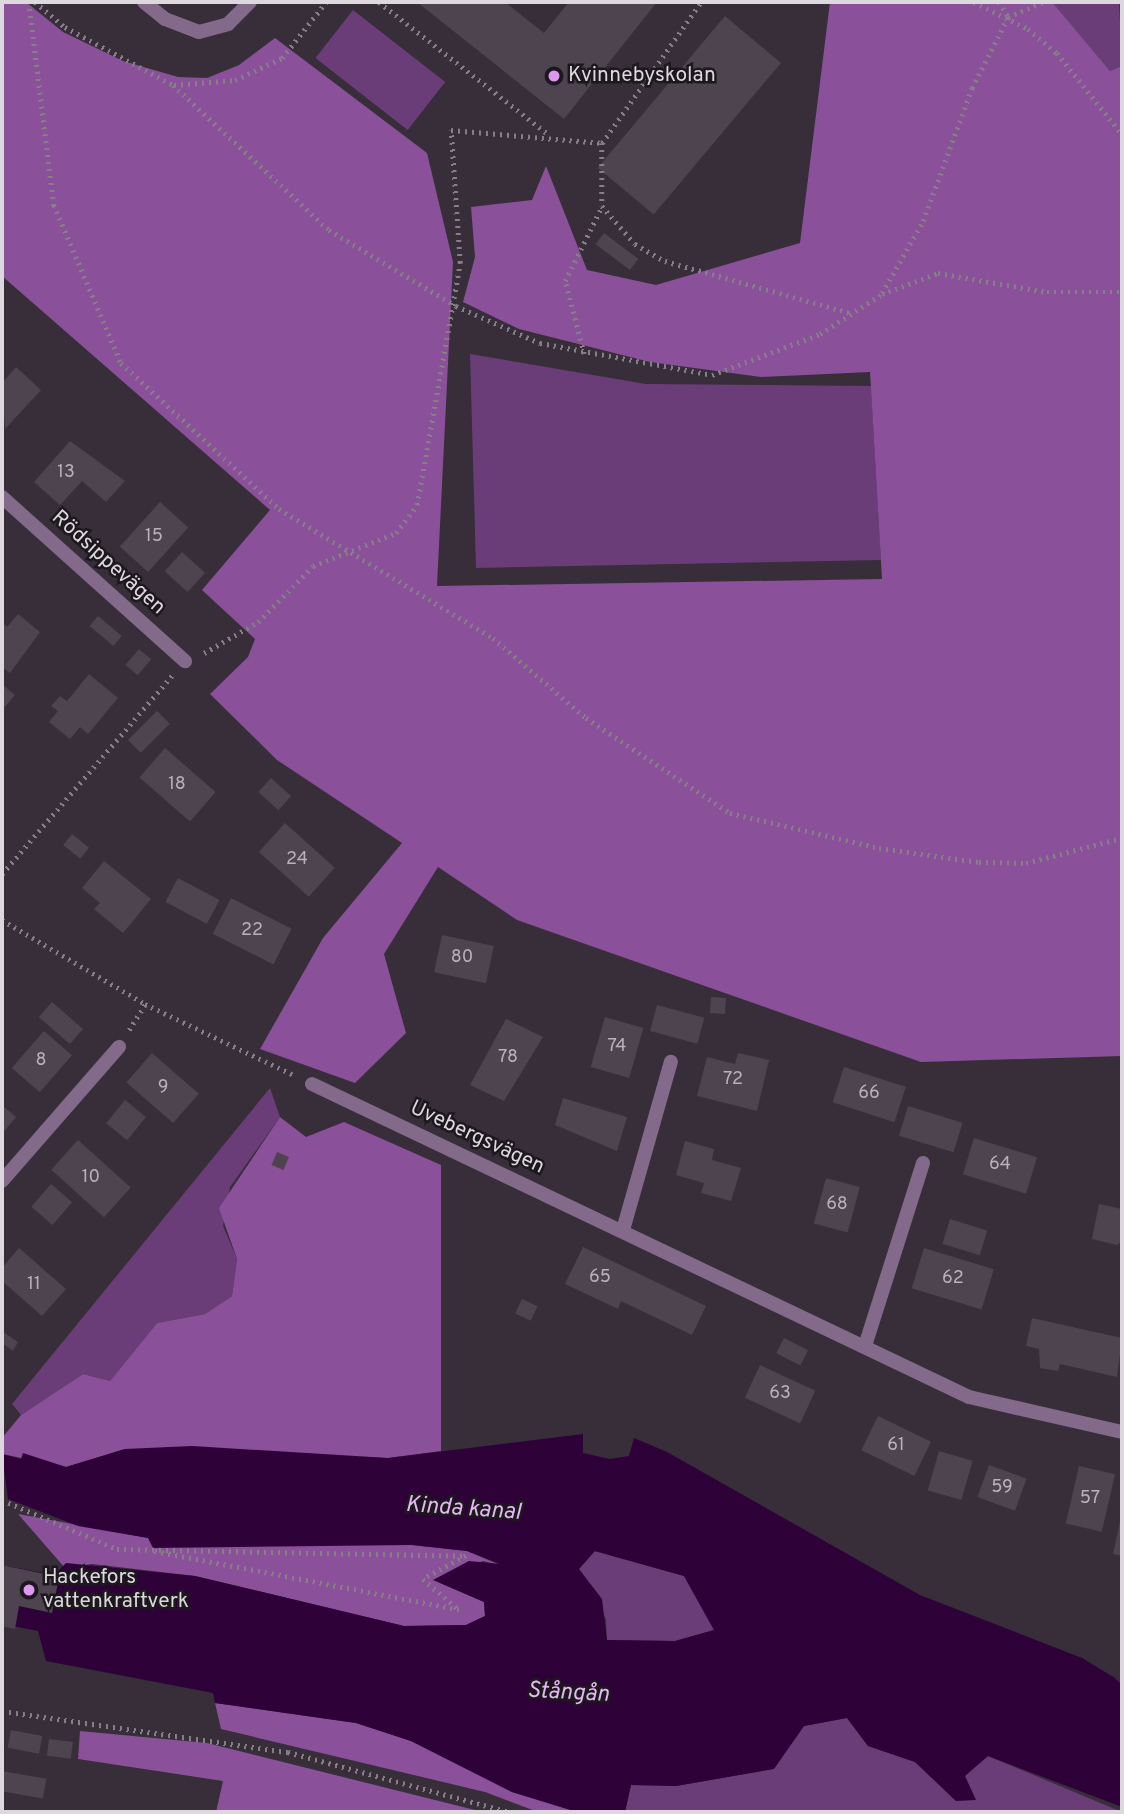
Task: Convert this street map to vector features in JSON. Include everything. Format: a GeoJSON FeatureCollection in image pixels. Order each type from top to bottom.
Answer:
{"type":"FeatureCollection","features":[{"type":"Feature","properties":{"kind":"street"},"geometry":{"type":"LineString","coordinates":[[144,2],[165,19],[200,32],[228,24],[250,2]]}},
{"type":"Feature","properties":{"kind":"street","name":"Rödsippevägen"},"geometry":{"type":"LineString","coordinates":[[2,497],[185,661]]}},
{"type":"Feature","properties":{"kind":"street"},"geometry":{"type":"LineString","coordinates":[[2,1181],[119,1047]]}},
{"type":"Feature","properties":{"kind":"street"},"geometry":{"type":"LineString","coordinates":[[623,1230],[671,1062]]}},
{"type":"Feature","properties":{"kind":"street","name":"Uvebergsvägen"},"geometry":{"type":"LineString","coordinates":[[312,1084],[969,1397],[1122,1432]]}},
{"type":"Feature","properties":{"kind":"street"},"geometry":{"type":"LineString","coordinates":[[865,1346],[923,1163]]}},
{"type":"Feature","properties":{"kind":"path"},"geometry":{"type":"LineString","coordinates":[[29,2],[54,205],[121,363],[279,509],[493,638],[586,718],[730,813],[880,848],[979,862],[1026,863],[1122,838]]}},
{"type":"Feature","properties":{"kind":"path"},"geometry":{"type":"LineString","coordinates":[[35,2],[65,27],[173,85],[329,230],[456,306],[540,344],[584,355],[712,375],[820,334],[882,293],[938,273],[1047,292],[1122,292]]}},
{"type":"Feature","properties":{"kind":"path"},"geometry":{"type":"LineString","coordinates":[[173,85],[235,80],[282,58],[326,2]]}},
{"type":"Feature","properties":{"kind":"path"},"geometry":{"type":"LineString","coordinates":[[379,2],[549,134]]}},
{"type":"Feature","properties":{"kind":"path"},"geometry":{"type":"LineString","coordinates":[[584,355],[565,281],[602,206],[602,143],[701,2]]}},
{"type":"Feature","properties":{"kind":"path"},"geometry":{"type":"LineString","coordinates":[[974,2],[1008,17],[1057,53],[1122,134]]}},
{"type":"Feature","properties":{"kind":"path"},"geometry":{"type":"LineString","coordinates":[[999,2],[1008,17]]}},
{"type":"Feature","properties":{"kind":"path"},"geometry":{"type":"LineString","coordinates":[[882,293],[923,221],[972,88],[1008,17],[1044,2]]}},
{"type":"Feature","properties":{"kind":"path"},"geometry":{"type":"LineString","coordinates":[[2,874],[185,661],[258,622],[313,566],[396,533],[417,505],[456,306],[459,204],[450,130],[549,134],[602,143]]}},
{"type":"Feature","properties":{"kind":"path"},"geometry":{"type":"LineString","coordinates":[[602,206],[623,233],[665,261],[850,313]]}},
{"type":"Feature","properties":{"kind":"path"},"geometry":{"type":"LineString","coordinates":[[2,920],[145,1004],[312,1084]]}},
{"type":"Feature","properties":{"kind":"path"},"geometry":{"type":"LineString","coordinates":[[119,1047],[145,1004]]}},
{"type":"Feature","properties":{"kind":"path"},"geometry":{"type":"LineString","coordinates":[[2,1500],[117,1549],[466,1556],[423,1579],[459,1610],[154,1551]]}},
{"type":"Feature","properties":{"kind":"path"},"geometry":{"type":"LineString","coordinates":[[2,1712],[288,1752],[509,1812]]}},
{"type":"Feature","properties":{"kind":"shaded area"},"geometry":{"type":"Polygon","coordinates":[[[2,2],[26,2],[63,32],[123,61],[178,77],[207,78],[239,65],[275,38],[427,153],[453,262],[437,586],[882,579],[870,372],[761,377],[650,362],[519,329],[463,302],[475,257],[471,207],[532,200],[546,166],[587,270],[656,285],[800,243],[830,2],[1052,2],[1110,71],[1122,66],[1122,1056],[921,1062],[517,920],[438,867],[384,954],[406,1033],[355,1083],[260,1049],[323,938],[402,843],[277,760],[210,694],[248,657],[255,639],[202,590],[270,510],[2,276],[2,2]]]}},
{"type":"Feature","properties":{"kind":"shaded area"},"geometry":{"type":"Polygon","coordinates":[[[1119,2],[1122,66],[1110,71],[1053,4],[1119,2]]]}},
{"type":"Feature","properties":{"kind":"shaded area"},"geometry":{"type":"Polygon","coordinates":[[[353,10],[445,82],[408,130],[315,58],[353,10]]]}},
{"type":"Feature","properties":{"kind":"shaded area"},"geometry":{"type":"Polygon","coordinates":[[[470,354],[646,384],[871,386],[881,560],[476,568],[470,354]]]}},
{"type":"Feature","properties":{"kind":"shaded area"},"geometry":{"type":"Polygon","coordinates":[[[270,1088],[280,1117],[230,1187],[223,1226],[237,1259],[232,1296],[205,1314],[157,1323],[110,1381],[83,1374],[21,1415],[12,1404],[270,1088]]]}},
{"type":"Feature","properties":{"kind":"shaded area"},"geometry":{"type":"Polygon","coordinates":[[[280,1117],[306,1137],[344,1122],[441,1165],[441,1451],[388,1458],[125,1449],[66,1467],[2,1454],[2,1438],[21,1415],[83,1374],[110,1381],[157,1323],[205,1314],[232,1296],[237,1259],[219,1208],[280,1117]]]}},
{"type":"Feature","properties":{"kind":"shaded area"},"geometry":{"type":"Polygon","coordinates":[[[18,1514],[149,1538],[412,1545],[467,1551],[500,1565],[483,1561],[434,1580],[484,1602],[485,1616],[466,1625],[404,1626],[195,1576],[92,1564],[65,1568],[18,1514]]]}},
{"type":"Feature","properties":{"kind":"shaded area"},"geometry":{"type":"Polygon","coordinates":[[[594,1551],[684,1576],[714,1630],[675,1641],[607,1640],[606,1619],[579,1569],[594,1551]]]}},
{"type":"Feature","properties":{"kind":"shaded area"},"geometry":{"type":"Polygon","coordinates":[[[215,1703],[356,1723],[411,1741],[512,1792],[577,1812],[538,1812],[485,1792],[221,1729],[215,1703]]]}},
{"type":"Feature","properties":{"kind":"shaded area"},"geometry":{"type":"Polygon","coordinates":[[[847,1718],[868,1746],[915,1762],[956,1801],[964,1776],[988,1756],[1122,1812],[625,1812],[631,1785],[676,1786],[773,1769],[804,1726],[847,1718]]]}},
{"type":"Feature","properties":{"kind":"shaded area"},"geometry":{"type":"Polygon","coordinates":[[[80,1731],[207,1743],[483,1812],[216,1812],[223,1781],[78,1759],[80,1731]]]}},
{"type":"Feature","properties":{"kind":"water"},"geometry":{"type":"Polygon","coordinates":[[[583,1434],[583,1453],[610,1459],[629,1456],[634,1438],[667,1452],[920,1595],[1082,1658],[1115,1678],[1122,1685],[1122,1807],[988,1756],[965,1776],[976,1800],[956,1801],[915,1762],[868,1746],[847,1718],[804,1726],[774,1769],[676,1786],[631,1785],[625,1812],[577,1812],[512,1792],[411,1741],[356,1723],[215,1703],[213,1693],[46,1661],[38,1631],[2,1624],[2,1565],[54,1575],[66,1563],[195,1576],[404,1626],[466,1625],[485,1616],[484,1602],[433,1580],[469,1561],[500,1564],[467,1551],[412,1545],[153,1548],[148,1538],[78,1526],[8,1499],[2,1454],[21,1459],[23,1453],[66,1467],[125,1449],[192,1446],[388,1458],[583,1434]],[[595,1551],[579,1569],[602,1599],[607,1640],[675,1641],[714,1630],[684,1576],[595,1551]]]}},
{"type":"Feature","properties":{"kind":"building","name":"Kvinnebyskolan"},"geometry":{"type":"Polygon","coordinates":[[[417,2],[505,2],[544,33],[569,2],[657,2],[564,119],[417,2]]]}},
{"type":"Feature","properties":{"kind":"building"},"geometry":{"type":"Polygon","coordinates":[[[725,16],[781,63],[654,215],[598,168],[725,16]]]}},
{"type":"Feature","properties":{"kind":"building"},"geometry":{"type":"Polygon","coordinates":[[[604,233],[638,259],[630,270],[596,244],[604,233]]]}},
{"type":"Feature","properties":{"kind":"building"},"geometry":{"type":"Polygon","coordinates":[[[16,367],[41,390],[5,429],[2,383],[16,367]]]}},
{"type":"Feature","properties":{"kind":"building"},"geometry":{"type":"Polygon","coordinates":[[[70,441],[125,481],[106,502],[82,481],[60,505],[34,482],[70,441]]]}},
{"type":"Feature","properties":{"kind":"building"},"geometry":{"type":"Polygon","coordinates":[[[160,502],[188,527],[148,572],[120,547],[160,502]]]}},
{"type":"Feature","properties":{"kind":"building"},"geometry":{"type":"Polygon","coordinates":[[[182,552],[205,573],[188,592],[165,571],[182,552]]]}},
{"type":"Feature","properties":{"kind":"building"},"geometry":{"type":"Polygon","coordinates":[[[18,614],[40,632],[10,673],[2,667],[2,622],[7,627],[18,614]]]}},
{"type":"Feature","properties":{"kind":"building"},"geometry":{"type":"Polygon","coordinates":[[[98,616],[122,636],[113,646],[90,626],[98,616]]]}},
{"type":"Feature","properties":{"kind":"building"},"geometry":{"type":"Polygon","coordinates":[[[139,649],[151,659],[138,675],[126,665],[139,649]]]}},
{"type":"Feature","properties":{"kind":"building"},"geometry":{"type":"Polygon","coordinates":[[[89,674],[118,698],[88,734],[80,727],[70,739],[49,722],[58,711],[51,706],[60,696],[67,701],[89,674]]]}},
{"type":"Feature","properties":{"kind":"building"},"geometry":{"type":"Polygon","coordinates":[[[2,684],[15,695],[2,710],[2,684]]]}},
{"type":"Feature","properties":{"kind":"building"},"geometry":{"type":"Polygon","coordinates":[[[157,711],[170,724],[141,753],[128,740],[157,711]]]}},
{"type":"Feature","properties":{"kind":"building"},"geometry":{"type":"Polygon","coordinates":[[[165,748],[216,792],[190,821],[139,777],[165,748]]]}},
{"type":"Feature","properties":{"kind":"building"},"geometry":{"type":"Polygon","coordinates":[[[271,778],[291,796],[278,810],[258,792],[271,778]]]}},
{"type":"Feature","properties":{"kind":"building"},"geometry":{"type":"Polygon","coordinates":[[[285,823],[335,868],[309,897],[259,852],[285,823]]]}},
{"type":"Feature","properties":{"kind":"building"},"geometry":{"type":"Polygon","coordinates":[[[72,834],[89,848],[80,859],[63,845],[72,834]]]}},
{"type":"Feature","properties":{"kind":"building"},"geometry":{"type":"Polygon","coordinates":[[[104,861],[151,899],[123,933],[94,909],[100,903],[82,888],[104,861]]]}},
{"type":"Feature","properties":{"kind":"building"},"geometry":{"type":"Polygon","coordinates":[[[178,878],[219,900],[207,924],[165,902],[178,878]]]}},
{"type":"Feature","properties":{"kind":"building"},"geometry":{"type":"Polygon","coordinates":[[[231,898],[292,929],[273,965],[213,934],[231,898]]]}},
{"type":"Feature","properties":{"kind":"building"},"geometry":{"type":"Polygon","coordinates":[[[442,935],[494,946],[486,983],[434,972],[442,935]]]}},
{"type":"Feature","properties":{"kind":"building"},"geometry":{"type":"Polygon","coordinates":[[[711,997],[726,998],[725,1014],[710,1013],[711,997]]]}},
{"type":"Feature","properties":{"kind":"building"},"geometry":{"type":"Polygon","coordinates":[[[52,1002],[83,1029],[70,1044],[39,1017],[52,1002]]]}},
{"type":"Feature","properties":{"kind":"building"},"geometry":{"type":"Polygon","coordinates":[[[657,1005],[704,1018],[697,1044],[650,1031],[657,1005]]]}},
{"type":"Feature","properties":{"kind":"building"},"geometry":{"type":"Polygon","coordinates":[[[605,1017],[643,1028],[629,1078],[591,1067],[605,1017]]]}},
{"type":"Feature","properties":{"kind":"building"},"geometry":{"type":"Polygon","coordinates":[[[506,1019],[543,1037],[504,1101],[470,1085],[506,1019]]]}},
{"type":"Feature","properties":{"kind":"building"},"geometry":{"type":"Polygon","coordinates":[[[44,1031],[72,1055],[40,1092],[12,1068],[44,1031]]]}},
{"type":"Feature","properties":{"kind":"building"},"geometry":{"type":"Polygon","coordinates":[[[152,1053],[199,1094],[173,1123],[126,1082],[152,1053]]]}},
{"type":"Feature","properties":{"kind":"building"},"geometry":{"type":"Polygon","coordinates":[[[738,1053],[769,1060],[757,1111],[697,1096],[707,1057],[735,1064],[738,1053]]]}},
{"type":"Feature","properties":{"kind":"building"},"geometry":{"type":"Polygon","coordinates":[[[844,1067],[906,1087],[894,1122],[833,1102],[844,1067]]]}},
{"type":"Feature","properties":{"kind":"building"},"geometry":{"type":"Polygon","coordinates":[[[563,1098],[627,1117],[617,1151],[555,1125],[563,1098]]]}},
{"type":"Feature","properties":{"kind":"building"},"geometry":{"type":"Polygon","coordinates":[[[125,1100],[146,1117],[127,1140],[106,1123],[125,1100]]]}},
{"type":"Feature","properties":{"kind":"building"},"geometry":{"type":"Polygon","coordinates":[[[2,1105],[16,1117],[2,1134],[2,1105]]]}},
{"type":"Feature","properties":{"kind":"building"},"geometry":{"type":"Polygon","coordinates":[[[908,1106],[963,1123],[953,1152],[899,1136],[908,1106]]]}},
{"type":"Feature","properties":{"kind":"building"},"geometry":{"type":"Polygon","coordinates":[[[974,1138],[1037,1157],[1026,1194],[963,1174],[974,1138]]]}},
{"type":"Feature","properties":{"kind":"building"},"geometry":{"type":"Polygon","coordinates":[[[78,1140],[131,1188],[104,1217],[51,1170],[78,1140]]]}},
{"type":"Feature","properties":{"kind":"building"},"geometry":{"type":"Polygon","coordinates":[[[685,1141],[714,1149],[712,1160],[741,1168],[731,1201],[701,1193],[704,1183],[676,1175],[685,1141]]]}},
{"type":"Feature","properties":{"kind":"building"},"geometry":{"type":"Polygon","coordinates":[[[277,1152],[289,1157],[283,1170],[272,1165],[277,1152]]]}},
{"type":"Feature","properties":{"kind":"building"},"geometry":{"type":"Polygon","coordinates":[[[826,1178],[860,1187],[848,1232],[814,1223],[826,1178]]]}},
{"type":"Feature","properties":{"kind":"building"},"geometry":{"type":"Polygon","coordinates":[[[51,1184],[72,1202],[52,1225],[31,1207],[51,1184]]]}},
{"type":"Feature","properties":{"kind":"building"},"geometry":{"type":"Polygon","coordinates":[[[1099,1204],[1122,1209],[1122,1241],[1117,1245],[1092,1239],[1099,1204]]]}},
{"type":"Feature","properties":{"kind":"building"},"geometry":{"type":"Polygon","coordinates":[[[950,1219],[987,1230],[980,1255],[942,1244],[950,1219]]]}},
{"type":"Feature","properties":{"kind":"building"},"geometry":{"type":"Polygon","coordinates":[[[583,1247],[706,1306],[692,1335],[621,1301],[618,1309],[565,1284],[583,1247]]]}},
{"type":"Feature","properties":{"kind":"building"},"geometry":{"type":"Polygon","coordinates":[[[19,1248],[66,1289],[42,1316],[2,1281],[2,1268],[19,1248]]]}},
{"type":"Feature","properties":{"kind":"building"},"geometry":{"type":"Polygon","coordinates":[[[924,1248],[994,1269],[982,1310],[912,1288],[924,1248]]]}},
{"type":"Feature","properties":{"kind":"building"},"geometry":{"type":"Polygon","coordinates":[[[522,1299],[537,1306],[531,1321],[515,1314],[522,1299]]]}},
{"type":"Feature","properties":{"kind":"building"},"geometry":{"type":"Polygon","coordinates":[[[1032,1318],[1122,1338],[1117,1377],[1060,1364],[1058,1371],[1040,1368],[1039,1349],[1026,1346],[1032,1318]]]}},
{"type":"Feature","properties":{"kind":"building"},"geometry":{"type":"Polygon","coordinates":[[[2,1331],[18,1342],[13,1351],[2,1343],[2,1331]]]}},
{"type":"Feature","properties":{"kind":"building"},"geometry":{"type":"Polygon","coordinates":[[[784,1338],[808,1350],[800,1365],[776,1353],[784,1338]]]}},
{"type":"Feature","properties":{"kind":"building"},"geometry":{"type":"Polygon","coordinates":[[[760,1365],[815,1391],[800,1423],[745,1398],[760,1365]]]}},
{"type":"Feature","properties":{"kind":"building"},"geometry":{"type":"Polygon","coordinates":[[[878,1416],[931,1442],[914,1476],[861,1450],[878,1416]]]}},
{"type":"Feature","properties":{"kind":"building"},"geometry":{"type":"Polygon","coordinates":[[[939,1451],[973,1461],[961,1500],[928,1490],[939,1451]]]}},
{"type":"Feature","properties":{"kind":"building"},"geometry":{"type":"Polygon","coordinates":[[[989,1465],[1027,1479],[1015,1511],[977,1497],[989,1465]]]}},
{"type":"Feature","properties":{"kind":"building"},"geometry":{"type":"Polygon","coordinates":[[[1079,1466],[1115,1474],[1102,1532],[1066,1523],[1079,1466]]]}},
{"type":"Feature","properties":{"kind":"building"},"geometry":{"type":"Polygon","coordinates":[[[1122,1518],[1122,1556],[1113,1554],[1122,1518]]]}},
{"type":"Feature","properties":{"kind":"building","name":"Hackefors vattenkraftverk"},"geometry":{"type":"Polygon","coordinates":[[[2,1565],[59,1577],[52,1613],[19,1606],[15,1629],[2,1626],[2,1565]]]}},
{"type":"Feature","properties":{"kind":"building"},"geometry":{"type":"Polygon","coordinates":[[[11,1730],[42,1736],[39,1754],[8,1748],[11,1730]]]}},
{"type":"Feature","properties":{"kind":"building"},"geometry":{"type":"Polygon","coordinates":[[[49,1739],[73,1742],[71,1759],[47,1756],[49,1739]]]}},
{"type":"Feature","properties":{"kind":"building"},"geometry":{"type":"Polygon","coordinates":[[[2,1771],[46,1779],[43,1799],[2,1791],[2,1771]]]}},
{"type":"Feature","properties":{"kind":"place","name":"Kvinnebyskolan"},"geometry":{"type":"Point","coordinates":[554,76]}},
{"type":"Feature","properties":{"kind":"place","name":"Hackefors vattenkraftverk"},"geometry":{"type":"Point","coordinates":[29,1590]}},
{"type":"Feature","properties":{"kind":"water label","name":"Kinda kanal"},"geometry":{"type":"Point","coordinates":[463,1510]}},
{"type":"Feature","properties":{"kind":"water label","name":"Stångån"},"geometry":{"type":"Point","coordinates":[568,1694]}}]}
